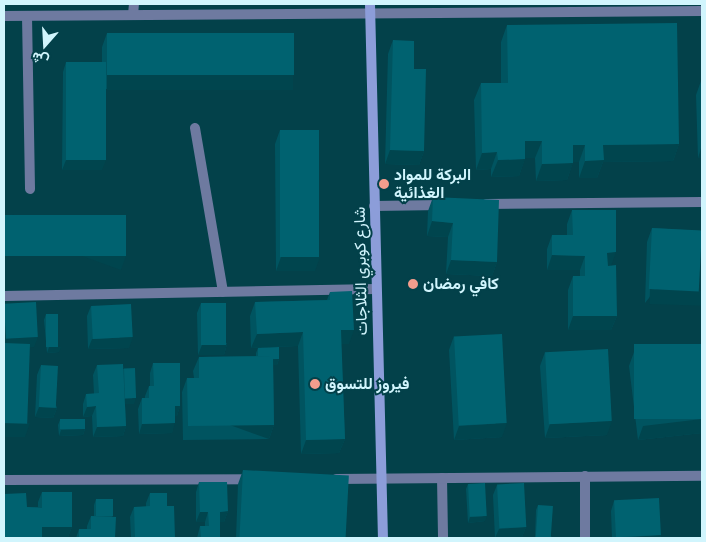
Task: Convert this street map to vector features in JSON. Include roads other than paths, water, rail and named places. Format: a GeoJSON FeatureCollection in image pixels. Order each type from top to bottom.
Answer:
{"type":"FeatureCollection","features":[{"type":"Feature","properties":{"kind":"main road","name":"شارع كوبري الثلاجات"},"geometry":{"type":"LineString","coordinates":[[370,8],[375,289],[383,479],[383,538]]}},
{"type":"Feature","properties":{"kind":"street"},"geometry":{"type":"LineString","coordinates":[[134,4],[134,15]]}},
{"type":"Feature","properties":{"kind":"street"},"geometry":{"type":"LineString","coordinates":[[4,16],[134,15],[370,8],[702,11]]}},
{"type":"Feature","properties":{"kind":"street"},"geometry":{"type":"LineString","coordinates":[[27,16],[30,190]]}},
{"type":"Feature","properties":{"kind":"street"},"geometry":{"type":"LineString","coordinates":[[195,128],[223,292]]}},
{"type":"Feature","properties":{"kind":"street"},"geometry":{"type":"LineString","coordinates":[[474,205],[702,202]]}},
{"type":"Feature","properties":{"kind":"street"},"geometry":{"type":"LineString","coordinates":[[374,206],[454,205]]}},
{"type":"Feature","properties":{"kind":"street"},"geometry":{"type":"LineString","coordinates":[[4,296],[375,289]]}},
{"type":"Feature","properties":{"kind":"street"},"geometry":{"type":"LineString","coordinates":[[585,476],[585,538]]}},
{"type":"Feature","properties":{"kind":"street"},"geometry":{"type":"LineString","coordinates":[[324,479],[702,476]]}},
{"type":"Feature","properties":{"kind":"street"},"geometry":{"type":"LineString","coordinates":[[442,478],[443,538]]}},
{"type":"Feature","properties":{"kind":"street"},"geometry":{"type":"LineString","coordinates":[[4,480],[264,479]]}},
{"type":"Feature","properties":{"kind":"place","name":"البركة للمواد الغذائية"},"geometry":{"type":"Point","coordinates":[384,184]}},
{"type":"Feature","properties":{"kind":"place","name":"كافي رمضان"},"geometry":{"type":"Point","coordinates":[413,284]}},
{"type":"Feature","properties":{"kind":"place","name":"فيروز للتسوق"},"geometry":{"type":"Point","coordinates":[315,384]}}]}
